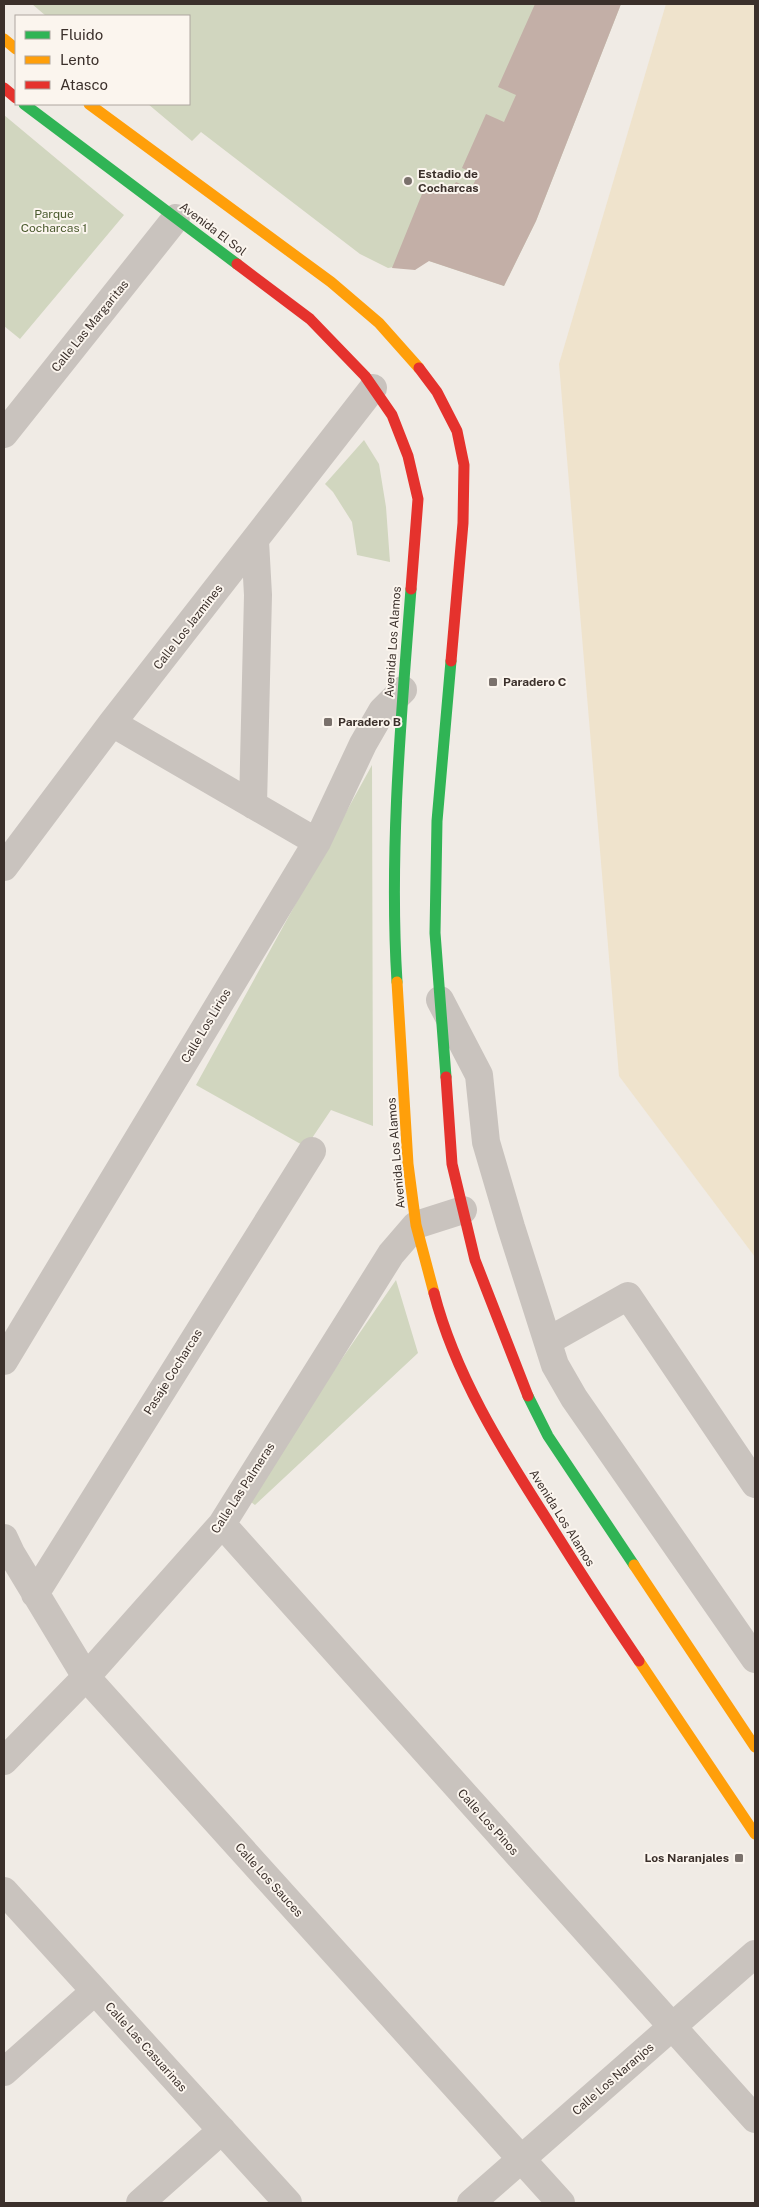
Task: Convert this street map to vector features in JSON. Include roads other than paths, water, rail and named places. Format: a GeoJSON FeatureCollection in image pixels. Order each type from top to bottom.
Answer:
{"type":"FeatureCollection","features":[{"type":"Feature","properties":{"kind":"main road"},"geometry":{"type":"LineString","coordinates":[[4,39],[15,48]]}},
{"type":"Feature","properties":{"kind":"main road"},"geometry":{"type":"LineString","coordinates":[[4,88],[15,97]]}},
{"type":"Feature","properties":{"kind":"main road","name":"Avenida El Sol"},"geometry":{"type":"LineString","coordinates":[[25,105],[310,319],[343,352],[373,388]]}},
{"type":"Feature","properties":{"kind":"main road"},"geometry":{"type":"LineString","coordinates":[[90,105],[331,282],[379,323],[410,356],[437,392],[457,431],[464,465],[463,523],[437,821],[435,933],[452,1164],[475,1260],[522,1385],[548,1436],[755,1747]]}},
{"type":"Feature","properties":{"kind":"main road","name":"Avenida Los Alamos"},"geometry":{"type":"LineString","coordinates":[[373,388],[391,414],[405,448],[414,475],[418,499],[403,690],[394,937],[408,1164],[416,1225],[440,1312],[465,1375],[500,1446],[598,1600],[755,1834]]}},
{"type":"Feature","properties":{"kind":"street","name":"Calle Las Margaritas"},"geometry":{"type":"LineString","coordinates":[[4,434],[176,218]]}},
{"type":"Feature","properties":{"kind":"street","name":"Calle Los Jazmines"},"geometry":{"type":"LineString","coordinates":[[4,867],[112,723],[373,388]]}},
{"type":"Feature","properties":{"kind":"street"},"geometry":{"type":"LineString","coordinates":[[253,805],[258,595],[255,541]]}},
{"type":"Feature","properties":{"kind":"street","name":"Calle Los Lirios"},"geometry":{"type":"LineString","coordinates":[[4,1362],[317,842],[363,744],[382,711],[403,690]]}},
{"type":"Feature","properties":{"kind":"street"},"geometry":{"type":"LineString","coordinates":[[112,723],[317,842]]}},
{"type":"Feature","properties":{"kind":"street"},"geometry":{"type":"LineString","coordinates":[[440,1000],[479,1074],[486,1142],[510,1227],[555,1365],[574,1398],[755,1659]]}},
{"type":"Feature","properties":{"kind":"street","name":"Pasaje Cocharcas"},"geometry":{"type":"LineString","coordinates":[[35,1594],[312,1151]]}},
{"type":"Feature","properties":{"kind":"street"},"geometry":{"type":"LineString","coordinates":[[416,1225],[463,1210]]}},
{"type":"Feature","properties":{"kind":"street","name":"Calle Las Palmeras"},"geometry":{"type":"LineString","coordinates":[[4,1761],[86,1677],[222,1524],[391,1254],[416,1225]]}},
{"type":"Feature","properties":{"kind":"street"},"geometry":{"type":"LineString","coordinates":[[548,1341],[628,1296],[755,1484]]}},
{"type":"Feature","properties":{"kind":"street","name":"Calle Los Pinos"},"geometry":{"type":"LineString","coordinates":[[222,1524],[755,2119]]}},
{"type":"Feature","properties":{"kind":"street","name":"Calle Los Sauces"},"geometry":{"type":"LineString","coordinates":[[4,1538],[35,1594],[86,1677],[561,2203]]}},
{"type":"Feature","properties":{"kind":"street","name":"Calle Las Casuarinas"},"geometry":{"type":"LineString","coordinates":[[4,1891],[288,2203]]}},
{"type":"Feature","properties":{"kind":"street","name":"Calle Los Naranjos"},"geometry":{"type":"LineString","coordinates":[[470,2203],[755,1954]]}},
{"type":"Feature","properties":{"kind":"street"},"geometry":{"type":"LineString","coordinates":[[4,2072],[95,1991]]}},
{"type":"Feature","properties":{"kind":"street"},"geometry":{"type":"LineString","coordinates":[[140,2203],[222,2130]]}},
{"type":"Feature","properties":{"kind":"place","name":"Estadio de Cocharcas"},"geometry":{"type":"Point","coordinates":[408,181]}},
{"type":"Feature","properties":{"kind":"place","name":"Paradero C"},"geometry":{"type":"Point","coordinates":[493,682]}},
{"type":"Feature","properties":{"kind":"place","name":"Paradero B"},"geometry":{"type":"Point","coordinates":[328,722]}},
{"type":"Feature","properties":{"kind":"place","name":"Los Naranjales"},"geometry":{"type":"Point","coordinates":[739,1858]}},
{"type":"Feature","properties":{"kind":"park label","name":"Parque Cocharcas 1"},"geometry":{"type":"Point","coordinates":[54,221]}}]}
